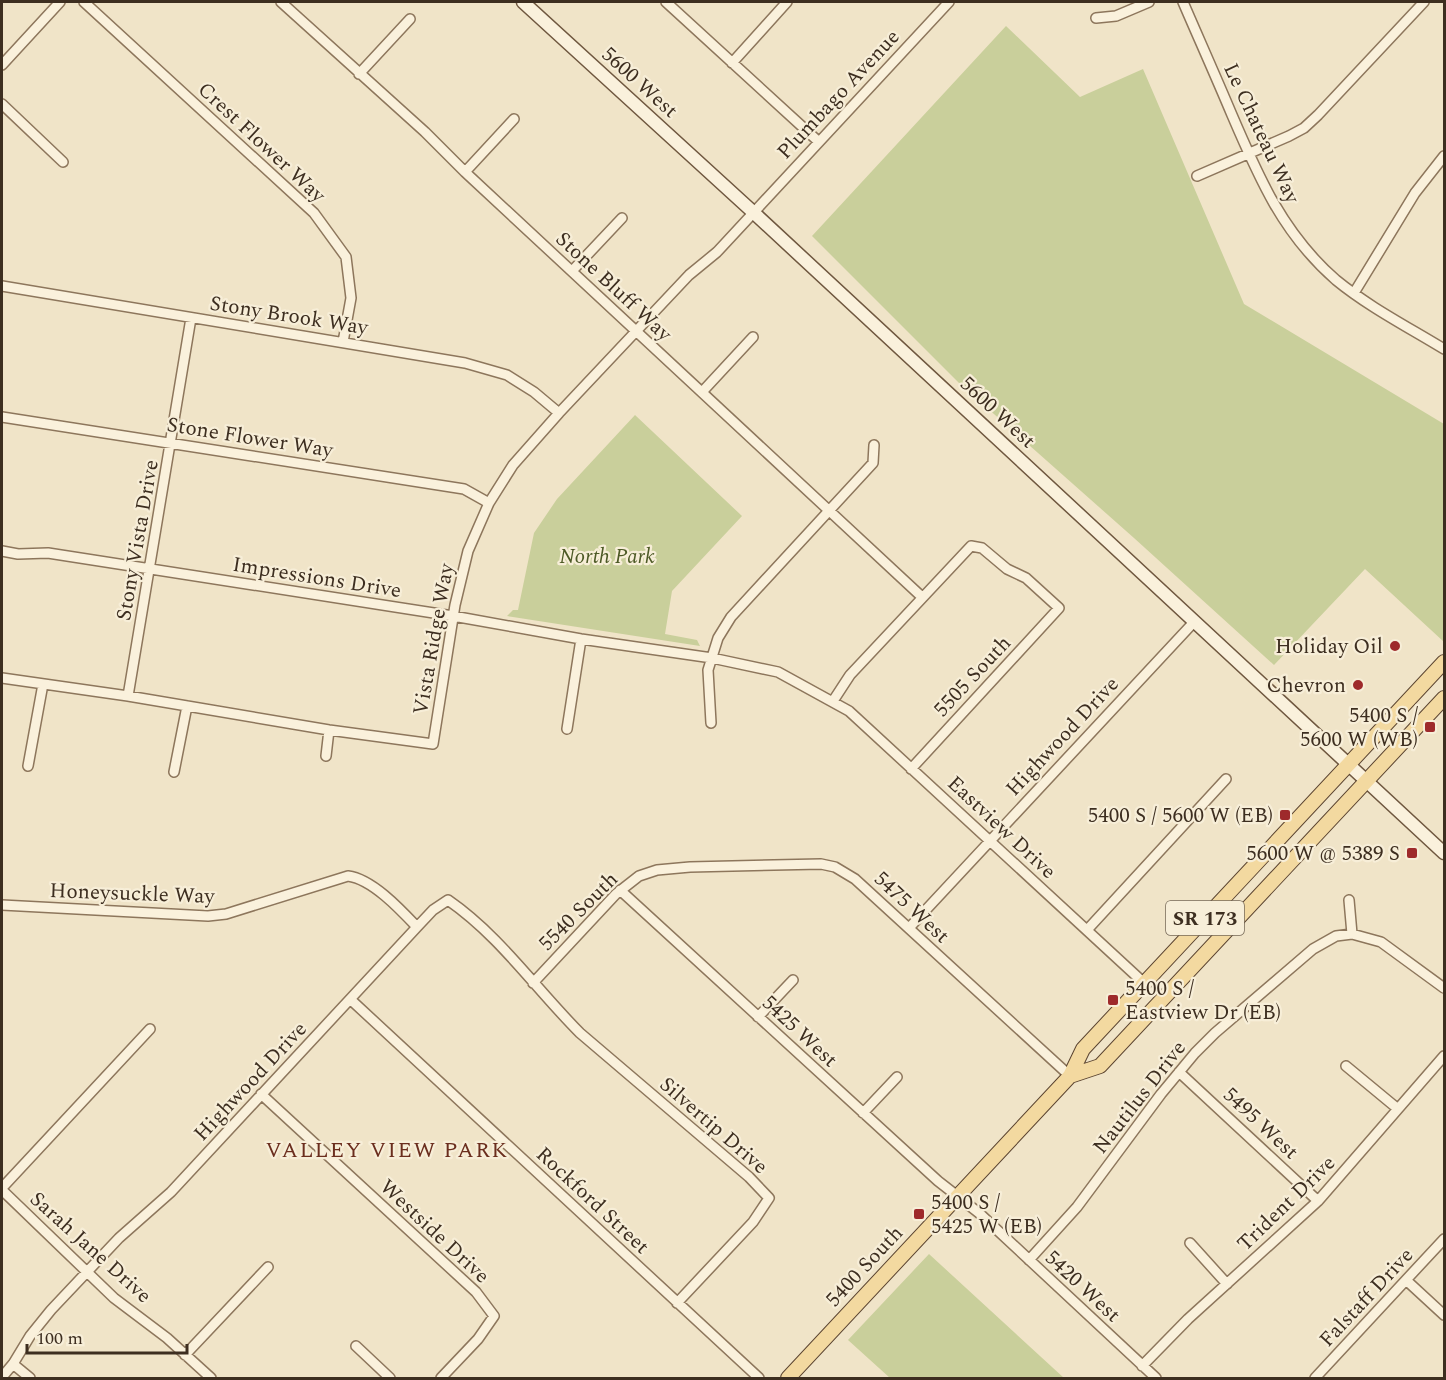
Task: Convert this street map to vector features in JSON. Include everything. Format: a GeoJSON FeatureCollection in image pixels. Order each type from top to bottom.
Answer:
{"type":"FeatureCollection","features":[{"type":"Feature","properties":{"kind":"main road","name":"5600 West"},"geometry":{"type":"LineString","coordinates":[[523,2],[753,212],[1444,853]]}},
{"type":"Feature","properties":{"kind":"main road","name":"5400 South"},"geometry":{"type":"LineString","coordinates":[[788,1378],[1070,1076],[1083,1049],[1444,662]]}},
{"type":"Feature","properties":{"kind":"main road","name":"5400 South"},"geometry":{"type":"LineString","coordinates":[[1070,1076],[1100,1066],[1444,698]]}},
{"type":"Feature","properties":{"kind":"street"},"geometry":{"type":"LineString","coordinates":[[2,65],[60,2]]}},
{"type":"Feature","properties":{"kind":"street","name":"Crest Flower Way"},"geometry":{"type":"LineString","coordinates":[[84,2],[314,213],[346,257],[351,298],[343,342]]}},
{"type":"Feature","properties":{"kind":"street","name":"Stone Bluff Way"},"geometry":{"type":"LineString","coordinates":[[281,2],[425,132],[636,332],[922,597]]}},
{"type":"Feature","properties":{"kind":"street"},"geometry":{"type":"LineString","coordinates":[[666,2],[819,142]]}},
{"type":"Feature","properties":{"kind":"street"},"geometry":{"type":"LineString","coordinates":[[732,63],[787,2]]}},
{"type":"Feature","properties":{"kind":"street","name":"Plumbago Avenue"},"geometry":{"type":"LineString","coordinates":[[753,212],[949,2]]}},
{"type":"Feature","properties":{"kind":"street"},"geometry":{"type":"LineString","coordinates":[[1096,18],[1116,16],[1149,2]]}},
{"type":"Feature","properties":{"kind":"street","name":"Le Chateau Way"},"geometry":{"type":"LineString","coordinates":[[1183,2],[1271,201],[1293,235],[1323,267],[1354,293],[1444,349]]}},
{"type":"Feature","properties":{"kind":"street"},"geometry":{"type":"LineString","coordinates":[[1197,176],[1304,128],[1424,2]]}},
{"type":"Feature","properties":{"kind":"street"},"geometry":{"type":"LineString","coordinates":[[359,74],[410,19]]}},
{"type":"Feature","properties":{"kind":"street"},"geometry":{"type":"LineString","coordinates":[[2,104],[63,162]]}},
{"type":"Feature","properties":{"kind":"street"},"geometry":{"type":"LineString","coordinates":[[465,172],[514,119]]}},
{"type":"Feature","properties":{"kind":"street"},"geometry":{"type":"LineString","coordinates":[[1354,293],[1405,208],[1444,156]]}},
{"type":"Feature","properties":{"kind":"street","name":"Vista Ridge Way"},"geometry":{"type":"LineString","coordinates":[[2,678],[128,696],[329,730],[433,744],[453,616],[468,551],[489,503],[513,465],[559,413],[689,275],[717,252],[753,212]]}},
{"type":"Feature","properties":{"kind":"street"},"geometry":{"type":"LineString","coordinates":[[572,272],[622,218]]}},
{"type":"Feature","properties":{"kind":"street","name":"Stony Brook Way"},"geometry":{"type":"LineString","coordinates":[[2,286],[465,363],[507,375],[534,392],[559,413]]}},
{"type":"Feature","properties":{"kind":"street","name":"Stony Vista Drive"},"geometry":{"type":"LineString","coordinates":[[128,696],[172,444],[191,318]]}},
{"type":"Feature","properties":{"kind":"street"},"geometry":{"type":"LineString","coordinates":[[702,392],[753,337]]}},
{"type":"Feature","properties":{"kind":"street","name":"Stone Flower Way"},"geometry":{"type":"LineString","coordinates":[[2,417],[464,489],[489,503]]}},
{"type":"Feature","properties":{"kind":"street"},"geometry":{"type":"LineString","coordinates":[[711,723],[708,670],[718,638],[731,617],[873,463],[874,445]]}},
{"type":"Feature","properties":{"kind":"street","name":"5505 South"},"geometry":{"type":"LineString","coordinates":[[911,769],[1059,608],[1026,578],[1007,569],[982,548],[971,546],[922,597]]}},
{"type":"Feature","properties":{"kind":"street","name":"Impressions Drive"},"geometry":{"type":"LineString","coordinates":[[2,551],[18,554],[48,553],[712,658],[778,672],[833,701]]}},
{"type":"Feature","properties":{"kind":"street"},"geometry":{"type":"LineString","coordinates":[[833,701],[850,675],[922,597]]}},
{"type":"Feature","properties":{"kind":"street","name":"Highwood Drive"},"geometry":{"type":"LineString","coordinates":[[909,928],[1194,622]]}},
{"type":"Feature","properties":{"kind":"street"},"geometry":{"type":"LineString","coordinates":[[567,729],[581,639]]}},
{"type":"Feature","properties":{"kind":"street"},"geometry":{"type":"LineString","coordinates":[[28,766],[43,684]]}},
{"type":"Feature","properties":{"kind":"street","name":"Eastview Drive"},"geometry":{"type":"LineString","coordinates":[[833,701],[849,711],[1144,983]]}},
{"type":"Feature","properties":{"kind":"street"},"geometry":{"type":"LineString","coordinates":[[174,772],[187,706]]}},
{"type":"Feature","properties":{"kind":"street"},"geometry":{"type":"LineString","coordinates":[[326,756],[329,730]]}},
{"type":"Feature","properties":{"kind":"street"},"geometry":{"type":"LineString","coordinates":[[1087,930],[1226,779]]}},
{"type":"Feature","properties":{"kind":"street","name":"5475 West"},"geometry":{"type":"LineString","coordinates":[[690,867],[821,864],[835,867],[855,879],[1070,1076]]}},
{"type":"Feature","properties":{"kind":"street","name":"5540 South"},"geometry":{"type":"LineString","coordinates":[[533,983],[620,890],[639,876],[657,870],[690,867]]}},
{"type":"Feature","properties":{"kind":"street","name":"Honeysuckle Way"},"geometry":{"type":"LineString","coordinates":[[2,905],[208,916],[226,914],[348,876],[359,877],[369,883],[417,927]]}},
{"type":"Feature","properties":{"kind":"street","name":"5425 West"},"geometry":{"type":"LineString","coordinates":[[620,890],[957,1197]]}},
{"type":"Feature","properties":{"kind":"street","name":"Highwood Drive"},"geometry":{"type":"LineString","coordinates":[[2,1377],[51,1310],[120,1238],[171,1192],[433,910],[448,900],[471,916],[493,936],[533,983]]}},
{"type":"Feature","properties":{"kind":"street"},"geometry":{"type":"LineString","coordinates":[[1349,900],[1352,933],[1381,942],[1444,988]]}},
{"type":"Feature","properties":{"kind":"street","name":"Nautilus Drive"},"geometry":{"type":"LineString","coordinates":[[1029,1260],[1077,1207],[1179,1072],[1215,1033],[1313,949],[1336,936],[1352,933]]}},
{"type":"Feature","properties":{"kind":"street"},"geometry":{"type":"LineString","coordinates":[[758,1017],[793,980]]}},
{"type":"Feature","properties":{"kind":"street","name":"Silvertip Drive"},"geometry":{"type":"LineString","coordinates":[[533,983],[580,1033],[749,1177],[769,1198],[753,1222],[677,1303]]}},
{"type":"Feature","properties":{"kind":"street","name":"Rockford Street"},"geometry":{"type":"LineString","coordinates":[[350,999],[759,1378]]}},
{"type":"Feature","properties":{"kind":"street"},"geometry":{"type":"LineString","coordinates":[[2,1189],[150,1029]]}},
{"type":"Feature","properties":{"kind":"street","name":"Trident Drive"},"geometry":{"type":"LineString","coordinates":[[1142,1366],[1162,1344],[1336,1183],[1444,1056]]}},
{"type":"Feature","properties":{"kind":"street"},"geometry":{"type":"LineString","coordinates":[[1346,1066],[1398,1109]]}},
{"type":"Feature","properties":{"kind":"street","name":"5495 West"},"geometry":{"type":"LineString","coordinates":[[1179,1072],[1318,1201]]}},
{"type":"Feature","properties":{"kind":"street"},"geometry":{"type":"LineString","coordinates":[[863,1113],[897,1077]]}},
{"type":"Feature","properties":{"kind":"street","name":"Westside Drive"},"geometry":{"type":"LineString","coordinates":[[261,1094],[476,1292],[494,1316],[478,1339],[441,1378]]}},
{"type":"Feature","properties":{"kind":"street","name":"Sarah Jane Drive"},"geometry":{"type":"LineString","coordinates":[[2,1189],[114,1298],[153,1327],[211,1378]]}},
{"type":"Feature","properties":{"kind":"street","name":"5420 West"},"geometry":{"type":"LineString","coordinates":[[957,1197],[979,1213],[1156,1378]]}},
{"type":"Feature","properties":{"kind":"street","name":"Falstaff Drive"},"geometry":{"type":"LineString","coordinates":[[1315,1378],[1444,1239]]}},
{"type":"Feature","properties":{"kind":"street"},"geometry":{"type":"LineString","coordinates":[[1190,1244],[1227,1284]]}},
{"type":"Feature","properties":{"kind":"street"},"geometry":{"type":"LineString","coordinates":[[185,1355],[268,1267]]}},
{"type":"Feature","properties":{"kind":"street"},"geometry":{"type":"LineString","coordinates":[[1406,1280],[1444,1315]]}},
{"type":"Feature","properties":{"kind":"street"},"geometry":{"type":"LineString","coordinates":[[356,1346],[390,1378]]}},
{"type":"Feature","properties":{"kind":"street"},"geometry":{"type":"LineString","coordinates":[[13,1364],[30,1378]]}},
{"type":"Feature","properties":{"kind":"green space"},"geometry":{"type":"Polygon","coordinates":[[[1006,26],[1080,97],[1143,69],[1244,304],[1444,424],[1444,642],[1365,569],[1274,665],[960,384],[812,236],[1006,26]]]}},
{"type":"Feature","properties":{"kind":"green space","name":"North Park"},"geometry":{"type":"Polygon","coordinates":[[[635,415],[742,516],[672,591],[665,634],[697,640],[700,646],[507,616],[513,610],[518,610],[534,533],[557,499],[635,415]]]}},
{"type":"Feature","properties":{"kind":"green space"},"geometry":{"type":"Polygon","coordinates":[[[929,1254],[1064,1378],[890,1378],[848,1340],[929,1254]]]}},
{"type":"Feature","properties":{"kind":"place","name":"Holiday Oil"},"geometry":{"type":"Point","coordinates":[1395,646]}},
{"type":"Feature","properties":{"kind":"place","name":"Chevron"},"geometry":{"type":"Point","coordinates":[1358,685]}},
{"type":"Feature","properties":{"kind":"place","name":"5400 S / 5600 W (WB)"},"geometry":{"type":"Point","coordinates":[1430,727]}},
{"type":"Feature","properties":{"kind":"place","name":"5400 S / 5600 W (EB)"},"geometry":{"type":"Point","coordinates":[1285,815]}},
{"type":"Feature","properties":{"kind":"place","name":"5600 W @ 5389 S"},"geometry":{"type":"Point","coordinates":[1412,853]}},
{"type":"Feature","properties":{"kind":"place","name":"5400 S / Eastview Dr (EB)"},"geometry":{"type":"Point","coordinates":[1113,1000]}},
{"type":"Feature","properties":{"kind":"place","name":"5400 S / 5425 W (EB)"},"geometry":{"type":"Point","coordinates":[919,1214]}},
{"type":"Feature","properties":{"kind":"district","name":"VALLEY VIEW PARK"},"geometry":{"type":"Point","coordinates":[387,1149]}}]}
